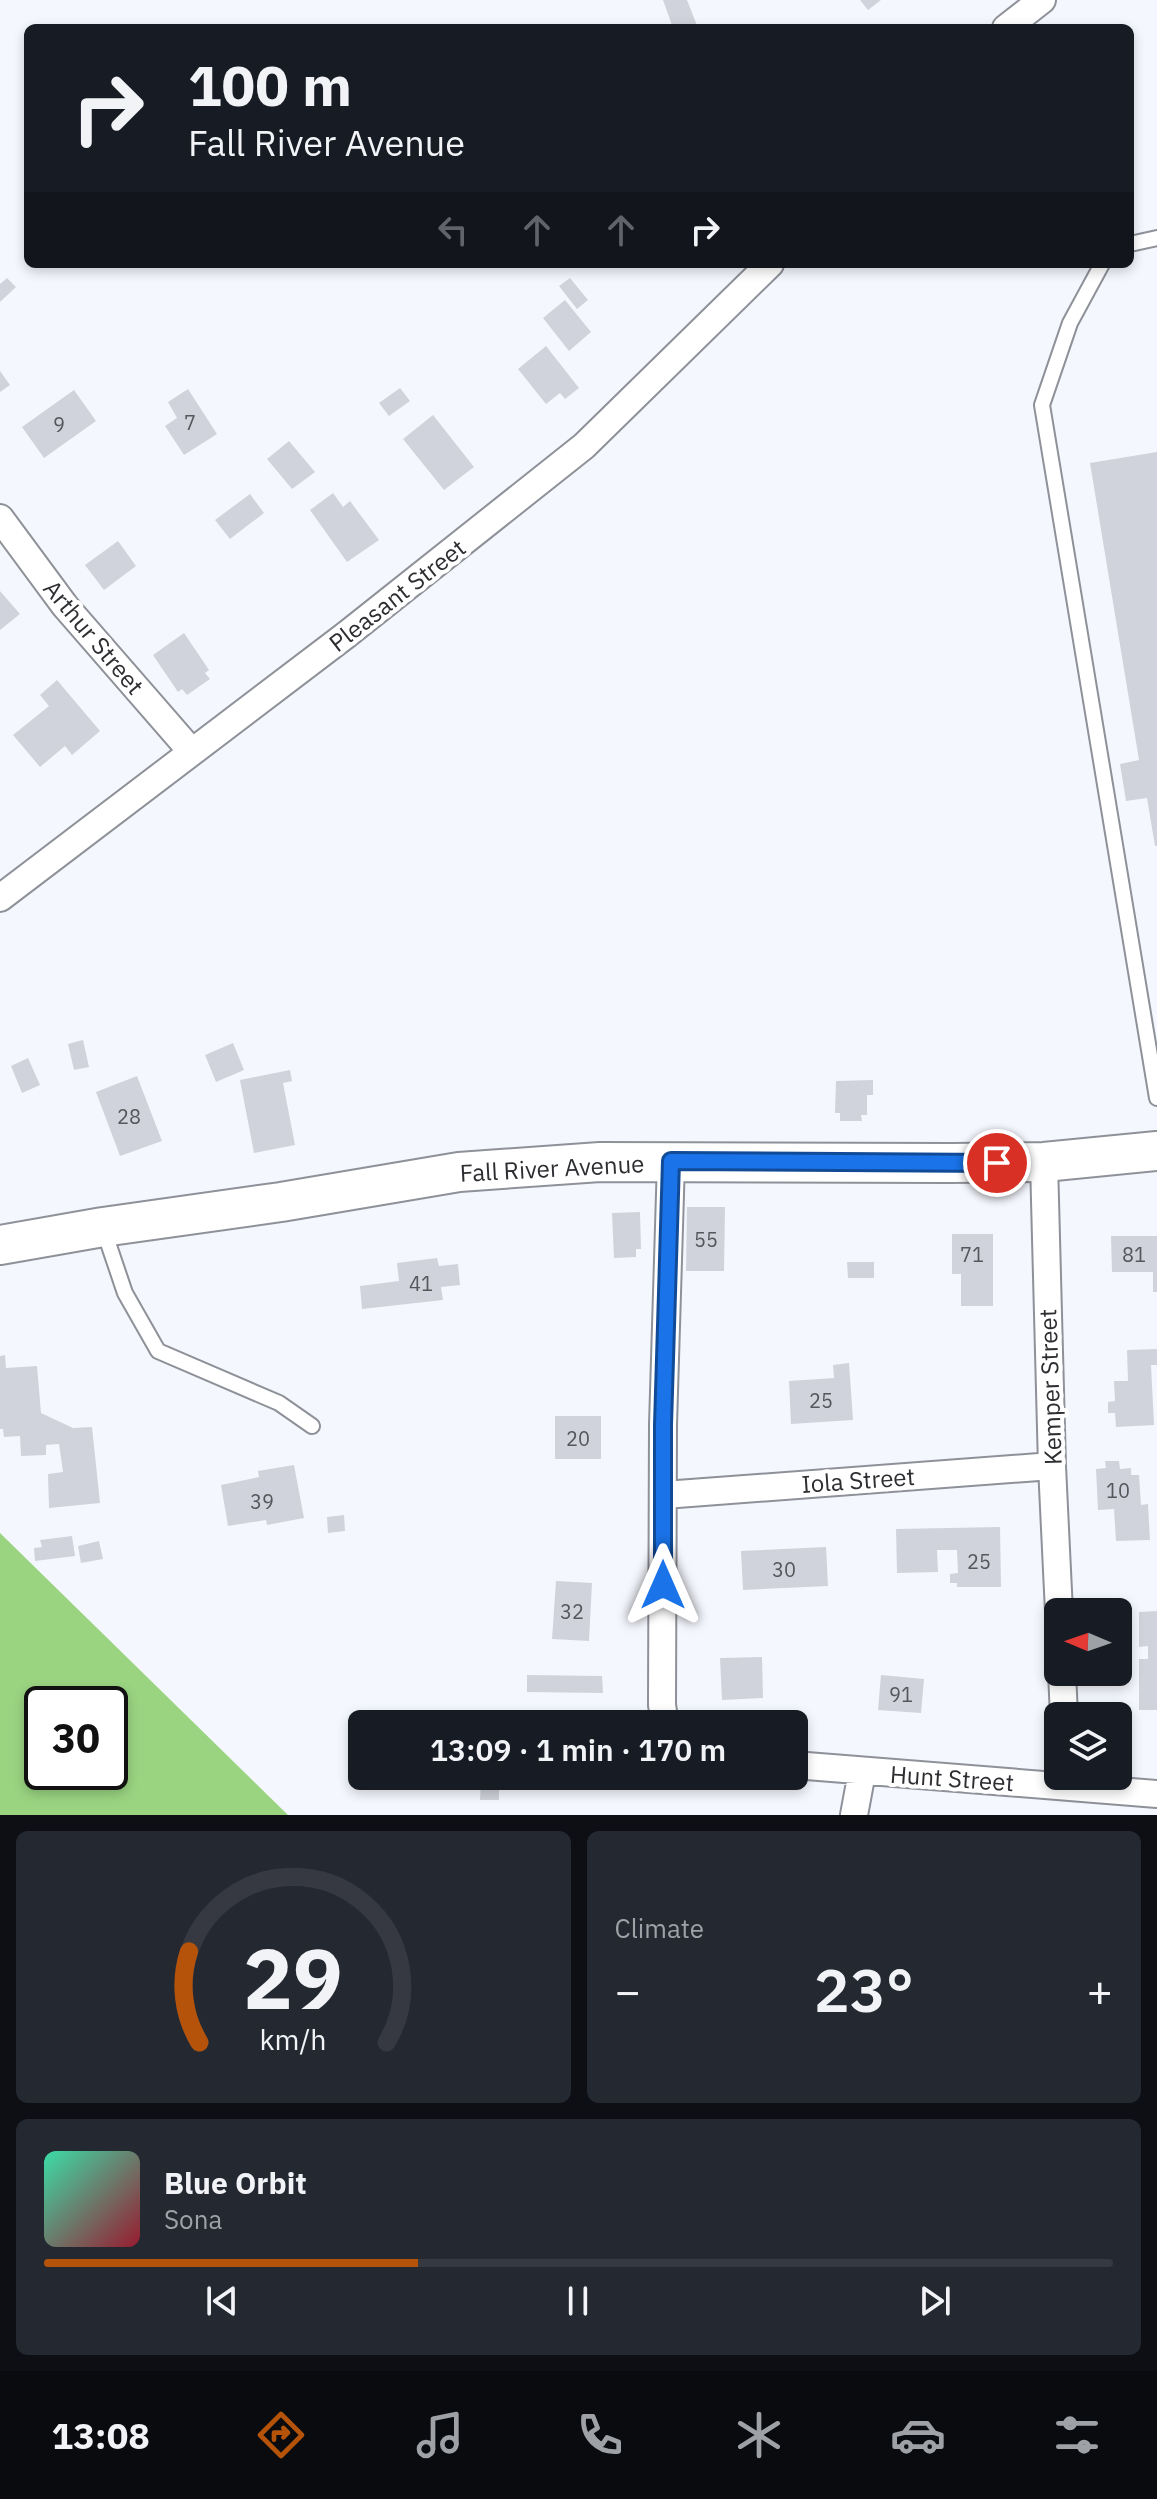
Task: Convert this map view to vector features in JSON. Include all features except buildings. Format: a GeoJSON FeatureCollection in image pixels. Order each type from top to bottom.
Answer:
{"type":"FeatureCollection","features":[{"type":"Feature","properties":{"kind":"main road","name":"Fall River Avenue"},"geometry":{"type":"LineString","coordinates":[[0,1245],[459,1172],[600,1162],[1044,1162],[1157,1151]]}},
{"type":"Feature","properties":{"kind":"street"},"geometry":{"type":"LineString","coordinates":[[1011,24],[1042,0]]}},
{"type":"Feature","properties":{"kind":"street","name":"Pleasant Street"},"geometry":{"type":"LineString","coordinates":[[0,898],[346,635],[584,446],[766,268]]}},
{"type":"Feature","properties":{"kind":"street","name":"Arthur Street"},"geometry":{"type":"LineString","coordinates":[[0,518],[65,606],[192,752]]}},
{"type":"Feature","properties":{"kind":"street"},"geometry":{"type":"LineString","coordinates":[[663,1710],[663,1425],[671,1161]]}},
{"type":"Feature","properties":{"kind":"street","name":"Kemper Street"},"geometry":{"type":"LineString","coordinates":[[1044,1162],[1058,1598]]}},
{"type":"Feature","properties":{"kind":"street","name":"Iola Street"},"geometry":{"type":"LineString","coordinates":[[664,1495],[1052,1466]]}},
{"type":"Feature","properties":{"kind":"street","name":"Hunt Street"},"geometry":{"type":"LineString","coordinates":[[808,1766],[862,1772],[1044,1780]]}},
{"type":"Feature","properties":{"kind":"street"},"geometry":{"type":"LineString","coordinates":[[854,1815],[862,1772]]}},
{"type":"Feature","properties":{"kind":"street","name":"Hunt Street"},"geometry":{"type":"LineString","coordinates":[[1129,1790],[1157,1794]]}},
{"type":"Feature","properties":{"kind":"lane"},"geometry":{"type":"LineString","coordinates":[[1134,243],[1157,238]]}},
{"type":"Feature","properties":{"kind":"lane"},"geometry":{"type":"LineString","coordinates":[[1100,268],[1070,323],[1042,405],[1157,1098]]}},
{"type":"Feature","properties":{"kind":"lane"},"geometry":{"type":"LineString","coordinates":[[103,1227],[125,1293],[158,1351],[279,1403],[312,1426]]}},
{"type":"Feature","properties":{"kind":"green space"},"geometry":{"type":"Polygon","coordinates":[[[0,1533],[288,1815],[0,1815],[0,1533]]]}},
{"type":"Feature","properties":{"kind":"route"},"geometry":{"type":"LineString","coordinates":[[663,1585],[663,1425],[671,1161],[997,1163]]}}]}
